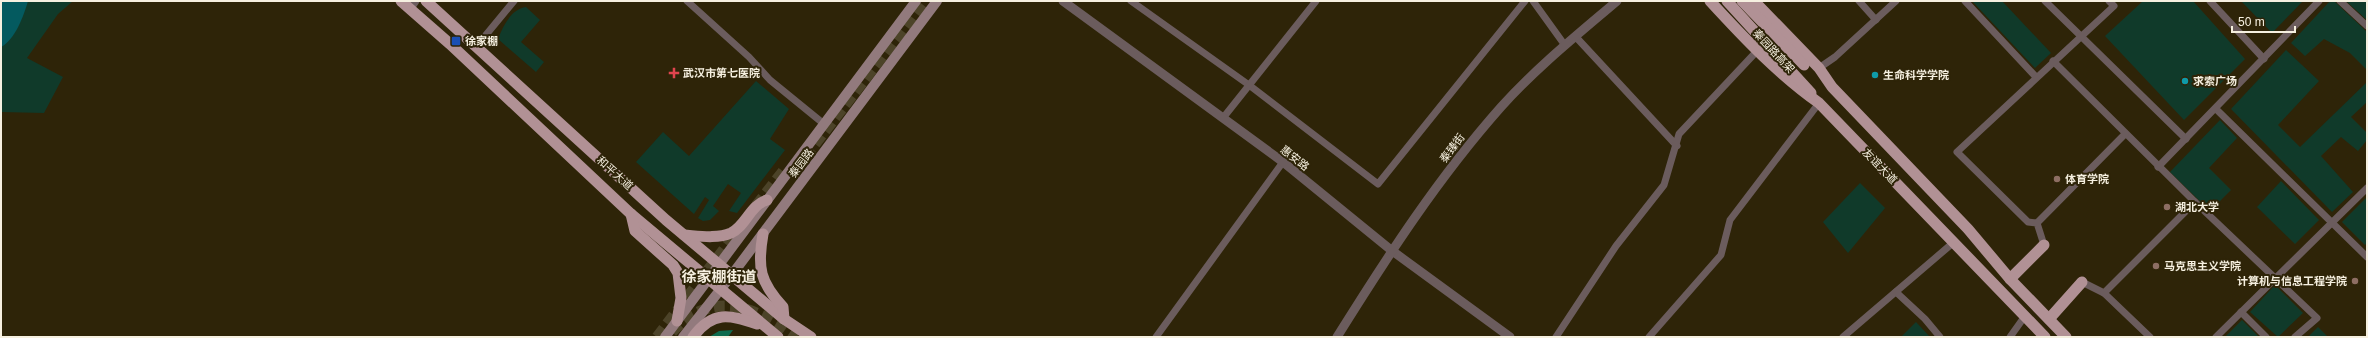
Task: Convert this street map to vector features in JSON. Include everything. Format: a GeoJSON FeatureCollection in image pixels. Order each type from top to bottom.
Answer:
{"type":"FeatureCollection","features":[{"type":"Feature","properties":{"kind":"main road","name":"和平大道"},"geometry":{"type":"LineString","coordinates":[[426,1],[684,235],[731,276],[784,318],[811,337]]}},
{"type":"Feature","properties":{"kind":"main road","name":"秦园路"},"geometry":{"type":"LineString","coordinates":[[665,337],[916,1]]}},
{"type":"Feature","properties":{"kind":"main road","name":"秦园路"},"geometry":{"type":"LineString","coordinates":[[682,337],[731,276],[937,1]]}},
{"type":"Feature","properties":{"kind":"main road","name":"友谊大道"},"geometry":{"type":"LineString","coordinates":[[1710,1],[1757,51],[1794,86],[1819,103],[2045,337]]}},
{"type":"Feature","properties":{"kind":"main road","name":"秦园路高架"},"geometry":{"type":"LineString","coordinates":[[1727,1],[1796,74],[1819,103]]}},
{"type":"Feature","properties":{"kind":"main road","name":"秦园路高架"},"geometry":{"type":"LineString","coordinates":[[1742,1],[1804,65],[1832,87]]}},
{"type":"Feature","properties":{"kind":"main road","name":"友谊大道"},"geometry":{"type":"LineString","coordinates":[[1754,1],[1820,68],[1832,87],[1968,229],[2010,280],[2066,337]]}},
{"type":"Feature","properties":{"kind":"main road","name":"和平大道"},"geometry":{"type":"LineString","coordinates":[[409,3],[631,214],[762,326],[778,337]]}},
{"type":"Feature","properties":{"kind":"main road"},"geometry":{"type":"LineString","coordinates":[[684,235],[717,236],[731,233],[758,203],[767,200]]}},
{"type":"Feature","properties":{"kind":"main road"},"geometry":{"type":"LineString","coordinates":[[631,214],[635,231],[673,265],[678,273],[681,298],[677,321]]}},
{"type":"Feature","properties":{"kind":"main road"},"geometry":{"type":"LineString","coordinates":[[762,234],[759,260],[762,276],[772,295],[784,307],[784,318]]}},
{"type":"Feature","properties":{"kind":"main road"},"geometry":{"type":"LineString","coordinates":[[2010,280],[2044,245]]}},
{"type":"Feature","properties":{"kind":"main road"},"geometry":{"type":"LineString","coordinates":[[2049,319],[2082,282]]}},
{"type":"Feature","properties":{"kind":"main road"},"geometry":{"type":"LineString","coordinates":[[693,337],[704,323],[724,316],[736,317],[762,326]]}},
{"type":"Feature","properties":{"kind":"street"},"geometry":{"type":"LineString","coordinates":[[476,47],[514,1]]}},
{"type":"Feature","properties":{"kind":"street"},"geometry":{"type":"LineString","coordinates":[[687,1],[749,57],[770,80],[824,124]]}},
{"type":"Feature","properties":{"kind":"street","name":"惠安路"},"geometry":{"type":"LineString","coordinates":[[1063,1],[1283,162],[1391,250],[1510,337]]}},
{"type":"Feature","properties":{"kind":"street"},"geometry":{"type":"LineString","coordinates":[[1131,1],[1249,84],[1378,184],[1525,1]]}},
{"type":"Feature","properties":{"kind":"street"},"geometry":{"type":"LineString","coordinates":[[1223,118],[1316,1]]}},
{"type":"Feature","properties":{"kind":"street"},"geometry":{"type":"LineString","coordinates":[[1532,1],[1564,44]]}},
{"type":"Feature","properties":{"kind":"street","name":"秦臻街"},"geometry":{"type":"LineString","coordinates":[[1337,337],[1391,250],[1501,107],[1564,44],[1617,1]]}},
{"type":"Feature","properties":{"kind":"street"},"geometry":{"type":"LineString","coordinates":[[1859,1],[1876,20]]}},
{"type":"Feature","properties":{"kind":"street"},"geometry":{"type":"LineString","coordinates":[[1820,68],[1896,1]]}},
{"type":"Feature","properties":{"kind":"street"},"geometry":{"type":"LineString","coordinates":[[1965,1],[2036,76]]}},
{"type":"Feature","properties":{"kind":"street"},"geometry":{"type":"LineString","coordinates":[[2044,1],[2186,139]]}},
{"type":"Feature","properties":{"kind":"street"},"geometry":{"type":"LineString","coordinates":[[2037,223],[2028,222],[1957,152],[2036,76],[2114,6],[2109,1]]}},
{"type":"Feature","properties":{"kind":"street"},"geometry":{"type":"LineString","coordinates":[[2210,1],[2264,59]]}},
{"type":"Feature","properties":{"kind":"street"},"geometry":{"type":"LineString","coordinates":[[2158,166],[2216,109],[2319,1]]}},
{"type":"Feature","properties":{"kind":"street"},"geometry":{"type":"LineString","coordinates":[[2340,1],[2367,26]]}},
{"type":"Feature","properties":{"kind":"street"},"geometry":{"type":"LineString","coordinates":[[1575,36],[1677,146]]}},
{"type":"Feature","properties":{"kind":"street"},"geometry":{"type":"LineString","coordinates":[[1556,337],[1616,246],[1664,185],[1677,146],[1679,134],[1757,51]]}},
{"type":"Feature","properties":{"kind":"street"},"geometry":{"type":"LineString","coordinates":[[2053,61],[2125,134],[2317,318],[2295,337]]}},
{"type":"Feature","properties":{"kind":"street"},"geometry":{"type":"LineString","coordinates":[[1650,337],[1722,255],[1730,220],[1819,103]]}},
{"type":"Feature","properties":{"kind":"street"},"geometry":{"type":"LineString","coordinates":[[2216,109],[2367,256]]}},
{"type":"Feature","properties":{"kind":"street"},"geometry":{"type":"LineString","coordinates":[[2037,223],[2125,134]]}},
{"type":"Feature","properties":{"kind":"street"},"geometry":{"type":"LineString","coordinates":[[1156,337],[1283,162]]}},
{"type":"Feature","properties":{"kind":"street"},"geometry":{"type":"LineString","coordinates":[[2216,337],[2275,278],[2333,224],[2367,188]]}},
{"type":"Feature","properties":{"kind":"street"},"geometry":{"type":"LineString","coordinates":[[2104,293],[2195,202]]}},
{"type":"Feature","properties":{"kind":"street"},"geometry":{"type":"LineString","coordinates":[[2037,223],[2044,245]]}},
{"type":"Feature","properties":{"kind":"street"},"geometry":{"type":"LineString","coordinates":[[1843,337],[1954,242]]}},
{"type":"Feature","properties":{"kind":"street"},"geometry":{"type":"LineString","coordinates":[[2082,282],[2104,293],[2150,337]]}},
{"type":"Feature","properties":{"kind":"street"},"geometry":{"type":"LineString","coordinates":[[1896,292],[1925,319],[1940,337]]}},
{"type":"Feature","properties":{"kind":"street"},"geometry":{"type":"LineString","coordinates":[[2240,312],[2266,337]]}},
{"type":"Feature","properties":{"kind":"street"},"geometry":{"type":"LineString","coordinates":[[2010,337],[2025,316]]}},
{"type":"Feature","properties":{"kind":"green space"},"geometry":{"type":"Polygon","coordinates":[[[1,1],[73,1],[58,14],[27,58],[63,77],[44,113],[1,112],[1,1]]]}},
{"type":"Feature","properties":{"kind":"green space"},"geometry":{"type":"Polygon","coordinates":[[[1972,1],[2002,1],[2051,53],[2035,68],[1972,1]]]}},
{"type":"Feature","properties":{"kind":"green space","name":"求索广场"},"geometry":{"type":"Polygon","coordinates":[[[2143,1],[2193,1],[2245,59],[2184,120],[2105,36],[2143,1]]]}},
{"type":"Feature","properties":{"kind":"green space"},"geometry":{"type":"Polygon","coordinates":[[[2241,1],[2303,1],[2272,33],[2241,1]]]}},
{"type":"Feature","properties":{"kind":"green space"},"geometry":{"type":"Polygon","coordinates":[[[2330,1],[2334,1],[2367,32],[2367,70],[2350,53],[2324,39],[2305,56],[2291,43],[2330,1]]]}},
{"type":"Feature","properties":{"kind":"green space"},"geometry":{"type":"Polygon","coordinates":[[[2346,1],[2366,1],[2367,20],[2346,1]]]}},
{"type":"Feature","properties":{"kind":"green space"},"geometry":{"type":"Polygon","coordinates":[[[526,7],[540,20],[521,42],[544,62],[536,72],[498,39],[508,19],[516,11],[526,7]]]}},
{"type":"Feature","properties":{"kind":"green space"},"geometry":{"type":"Polygon","coordinates":[[[2286,50],[2319,81],[2278,125],[2300,147],[2367,82],[2367,102],[2351,117],[2367,133],[2367,140],[2358,151],[2341,137],[2321,156],[2353,192],[2332,212],[2231,109],[2286,50]]]}},
{"type":"Feature","properties":{"kind":"green space"},"geometry":{"type":"Polygon","coordinates":[[[756,81],[789,109],[770,139],[785,150],[737,213],[729,211],[741,193],[728,184],[713,206],[719,211],[710,220],[703,221],[698,218],[709,200],[705,197],[694,214],[636,162],[663,132],[689,156],[756,81]]]}},
{"type":"Feature","properties":{"kind":"green space"},"geometry":{"type":"Polygon","coordinates":[[[2220,120],[2237,138],[2209,168],[2231,190],[2210,211],[2170,172],[2220,120]]]}},
{"type":"Feature","properties":{"kind":"green space"},"geometry":{"type":"Polygon","coordinates":[[[2281,181],[2319,220],[2295,244],[2257,207],[2281,181]]]}},
{"type":"Feature","properties":{"kind":"green space"},"geometry":{"type":"Polygon","coordinates":[[[1860,183],[1885,208],[1848,253],[1823,222],[1860,183]]]}},
{"type":"Feature","properties":{"kind":"green space"},"geometry":{"type":"Polygon","coordinates":[[[2367,197],[2367,243],[2365,245],[2342,222],[2367,197]]]}},
{"type":"Feature","properties":{"kind":"green space"},"geometry":{"type":"Polygon","coordinates":[[[2275,285],[2303,313],[2278,337],[2250,312],[2275,285]]]}},
{"type":"Feature","properties":{"kind":"green space"},"geometry":{"type":"Polygon","coordinates":[[[2242,320],[2259,337],[2225,337],[2242,320]]]}},
{"type":"Feature","properties":{"kind":"green space"},"geometry":{"type":"Polygon","coordinates":[[[1916,322],[1930,337],[1901,337],[1916,322]]]}},
{"type":"Feature","properties":{"kind":"green space"},"geometry":{"type":"Polygon","coordinates":[[[2318,327],[2328,337],[2308,337],[2318,327]]]}},
{"type":"Feature","properties":{"kind":"green space"},"geometry":{"type":"Polygon","coordinates":[[[733,330],[728,337],[709,337],[719,331],[733,330]]]}},
{"type":"Feature","properties":{"kind":"water"},"geometry":{"type":"Polygon","coordinates":[[[1,1],[28,1],[15,33],[6,44],[1,47],[1,1]]]}},
{"type":"Feature","properties":{"kind":"tunnel"},"geometry":{"type":"LineString","coordinates":[[805,157],[925,1]]}},
{"type":"Feature","properties":{"kind":"tunnel"},"geometry":{"type":"LineString","coordinates":[[756,206],[784,170]]}},
{"type":"Feature","properties":{"kind":"tunnel"},"geometry":{"type":"LineString","coordinates":[[657,337],[740,228]]}},
{"type":"Feature","properties":{"kind":"tunnel"},"geometry":{"type":"LineString","coordinates":[[672,332],[687,318],[703,310],[719,306],[734,307],[766,317],[797,337]]}},
{"type":"Feature","properties":{"kind":"place","name":"徐家棚"},"geometry":{"type":"Point","coordinates":[456,41]}},
{"type":"Feature","properties":{"kind":"place","name":"武汉市第七医院"},"geometry":{"type":"Point","coordinates":[674,73]}},
{"type":"Feature","properties":{"kind":"place","name":"生命科学学院"},"geometry":{"type":"Point","coordinates":[1875,75]}},
{"type":"Feature","properties":{"kind":"place","name":"求索广场"},"geometry":{"type":"Point","coordinates":[2185,81]}},
{"type":"Feature","properties":{"kind":"place","name":"体育学院"},"geometry":{"type":"Point","coordinates":[2057,179]}},
{"type":"Feature","properties":{"kind":"place","name":"湖北大学"},"geometry":{"type":"Point","coordinates":[2167,207]}},
{"type":"Feature","properties":{"kind":"place","name":"马克思主义学院"},"geometry":{"type":"Point","coordinates":[2156,266]}},
{"type":"Feature","properties":{"kind":"place","name":"计算机与信息工程学院"},"geometry":{"type":"Point","coordinates":[2355,281]}},
{"type":"Feature","properties":{"kind":"district","name":"徐家棚街道"},"geometry":{"type":"Point","coordinates":[719,276]}}]}
